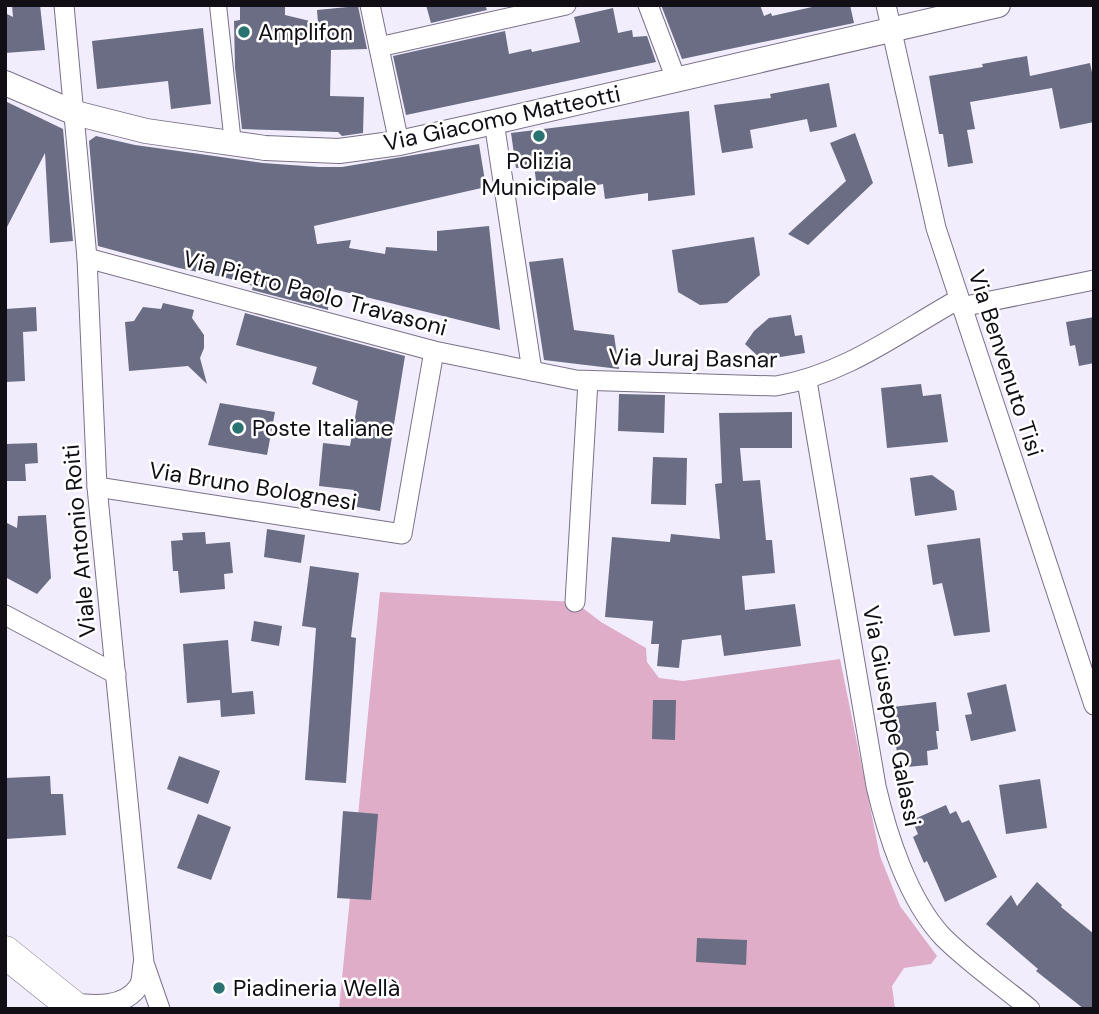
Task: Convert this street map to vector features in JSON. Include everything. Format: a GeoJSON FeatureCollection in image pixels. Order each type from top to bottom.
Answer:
{"type":"FeatureCollection","features":[{"type":"Feature","properties":{"kind":"main road"},"geometry":{"type":"LineString","coordinates":[[5,952],[73,1006]]}},
{"type":"Feature","properties":{"kind":"street","name":"Viale Antonio Roiti"},"geometry":{"type":"LineString","coordinates":[[64,5],[87,258],[97,487],[144,963],[157,1005]]}},
{"type":"Feature","properties":{"kind":"street"},"geometry":{"type":"LineString","coordinates":[[218,5],[233,144]]}},
{"type":"Feature","properties":{"kind":"street"},"geometry":{"type":"LineString","coordinates":[[370,5],[399,143]]}},
{"type":"Feature","properties":{"kind":"street"},"geometry":{"type":"LineString","coordinates":[[379,47],[566,5]]}},
{"type":"Feature","properties":{"kind":"street"},"geometry":{"type":"LineString","coordinates":[[648,5],[676,79]]}},
{"type":"Feature","properties":{"kind":"street","name":"Via Benvenuto Tisi"},"geometry":{"type":"LineString","coordinates":[[886,5],[933,215],[1094,705]]}},
{"type":"Feature","properties":{"kind":"street","name":"Via Giacomo Matteotti"},"geometry":{"type":"LineString","coordinates":[[5,83],[75,113],[146,131],[233,144],[339,151],[399,143],[494,122],[998,5]]}},
{"type":"Feature","properties":{"kind":"street"},"geometry":{"type":"LineString","coordinates":[[494,122],[532,371]]}},
{"type":"Feature","properties":{"kind":"street","name":"Via Pietro Paolo Travasoni"},"geometry":{"type":"LineString","coordinates":[[87,258],[434,351],[532,371]]}},
{"type":"Feature","properties":{"kind":"street","name":"Via Juraj Basnar"},"geometry":{"type":"LineString","coordinates":[[532,371],[588,381],[776,386],[807,381],[829,373],[960,303],[1094,280]]}},
{"type":"Feature","properties":{"kind":"street","name":"Via Bruno Bolognesi"},"geometry":{"type":"LineString","coordinates":[[97,487],[402,534],[434,351]]}},
{"type":"Feature","properties":{"kind":"street"},"geometry":{"type":"LineString","coordinates":[[575,601],[588,381]]}},
{"type":"Feature","properties":{"kind":"street","name":"Via Giuseppe Galassi"},"geometry":{"type":"LineString","coordinates":[[807,381],[876,786],[886,828],[899,861],[930,921],[958,951],[1030,1009]]}},
{"type":"Feature","properties":{"kind":"street"},"geometry":{"type":"LineString","coordinates":[[5,615],[116,674]]}},
{"type":"Feature","properties":{"kind":"street","name":"Viale Antonio Roiti"},"geometry":{"type":"LineString","coordinates":[[73,1006],[102,1006],[126,998],[131,1000],[140,985],[144,963]]}},
{"type":"Feature","properties":{"kind":"shaded area"},"geometry":{"type":"Polygon","coordinates":[[[380,592],[575,602],[601,622],[646,648],[647,662],[659,678],[683,681],[840,659],[880,856],[900,906],[937,956],[931,964],[904,968],[892,986],[895,1009],[339,1009],[380,592]]]}},
{"type":"Feature","properties":{"kind":"building"},"geometry":{"type":"Polygon","coordinates":[[[12,5],[40,5],[45,50],[5,53],[5,13],[13,17],[12,5]]]}},
{"type":"Feature","properties":{"kind":"building"},"geometry":{"type":"Polygon","coordinates":[[[240,5],[285,5],[285,15],[318,23],[317,10],[358,6],[367,49],[331,50],[330,96],[364,97],[363,133],[342,136],[338,132],[242,129],[235,68],[234,21],[240,20],[240,5]]]}},
{"type":"Feature","properties":{"kind":"building"},"geometry":{"type":"Polygon","coordinates":[[[426,5],[485,5],[487,10],[431,23],[426,5]]]}},
{"type":"Feature","properties":{"kind":"building"},"geometry":{"type":"Polygon","coordinates":[[[661,5],[760,5],[764,16],[771,13],[772,16],[821,5],[850,5],[854,23],[682,59],[661,5]]]}},
{"type":"Feature","properties":{"kind":"building"},"geometry":{"type":"Polygon","coordinates":[[[613,8],[618,33],[632,30],[633,37],[647,36],[656,62],[406,115],[393,56],[505,31],[509,54],[580,42],[574,17],[613,8]]]}},
{"type":"Feature","properties":{"kind":"building"},"geometry":{"type":"Polygon","coordinates":[[[203,28],[211,104],[171,109],[168,81],[97,89],[92,41],[203,28]]]}},
{"type":"Feature","properties":{"kind":"building"},"geometry":{"type":"Polygon","coordinates":[[[1027,56],[1030,76],[1090,63],[1094,82],[1094,122],[1060,129],[1052,88],[970,102],[975,129],[967,130],[973,163],[948,167],[929,76],[1027,56]]]}},
{"type":"Feature","properties":{"kind":"building"},"geometry":{"type":"Polygon","coordinates":[[[829,83],[837,127],[810,132],[807,119],[750,130],[753,148],[722,153],[714,105],[771,98],[770,94],[829,83]]]}},
{"type":"Feature","properties":{"kind":"building"},"geometry":{"type":"Polygon","coordinates":[[[5,101],[63,129],[73,241],[50,243],[45,153],[5,231],[5,101]]]}},
{"type":"Feature","properties":{"kind":"building"},"geometry":{"type":"Polygon","coordinates":[[[689,111],[695,195],[648,201],[648,193],[605,199],[603,184],[586,187],[585,181],[537,187],[534,166],[516,168],[511,133],[689,111]]]}},
{"type":"Feature","properties":{"kind":"building"},"geometry":{"type":"Polygon","coordinates":[[[855,133],[873,183],[808,245],[788,234],[846,181],[830,143],[855,133]]]}},
{"type":"Feature","properties":{"kind":"building"},"geometry":{"type":"Polygon","coordinates":[[[96,136],[135,145],[263,163],[319,167],[342,167],[479,144],[486,187],[314,226],[317,244],[351,240],[349,248],[385,254],[386,247],[437,251],[437,231],[489,226],[500,330],[329,288],[328,310],[252,290],[253,286],[227,278],[98,246],[89,141],[96,136]]]}},
{"type":"Feature","properties":{"kind":"building"},"geometry":{"type":"Polygon","coordinates":[[[754,237],[760,275],[727,303],[700,305],[678,292],[672,250],[754,237]]]}},
{"type":"Feature","properties":{"kind":"building"},"geometry":{"type":"Polygon","coordinates":[[[563,258],[574,330],[614,335],[619,369],[544,360],[529,262],[563,258]]]}},
{"type":"Feature","properties":{"kind":"building"},"geometry":{"type":"Polygon","coordinates":[[[163,303],[194,310],[192,318],[204,335],[204,348],[200,358],[207,384],[188,366],[129,371],[125,322],[134,321],[143,307],[161,309],[163,303]]]}},
{"type":"Feature","properties":{"kind":"building"},"geometry":{"type":"Polygon","coordinates":[[[36,307],[37,331],[23,332],[25,381],[5,382],[5,309],[36,307]]]}},
{"type":"Feature","properties":{"kind":"building"},"geometry":{"type":"Polygon","coordinates":[[[245,313],[405,356],[380,511],[351,506],[354,490],[319,486],[323,443],[350,446],[358,401],[312,384],[317,367],[236,345],[245,313]]]}},
{"type":"Feature","properties":{"kind":"building"},"geometry":{"type":"Polygon","coordinates":[[[791,315],[795,336],[802,335],[805,353],[762,360],[745,344],[754,331],[769,318],[791,315]]]}},
{"type":"Feature","properties":{"kind":"building"},"geometry":{"type":"Polygon","coordinates":[[[1094,317],[1094,363],[1079,366],[1075,345],[1070,346],[1066,322],[1094,317]]]}},
{"type":"Feature","properties":{"kind":"building"},"geometry":{"type":"Polygon","coordinates":[[[921,384],[923,396],[941,394],[948,442],[887,448],[881,388],[921,384]]]}},
{"type":"Feature","properties":{"kind":"building"},"geometry":{"type":"Polygon","coordinates":[[[619,394],[665,395],[664,433],[618,431],[619,394]]]}},
{"type":"Feature","properties":{"kind":"building","name":"Poste Italiane"},"geometry":{"type":"Polygon","coordinates":[[[220,403],[275,412],[267,455],[208,445],[220,403]]]}},
{"type":"Feature","properties":{"kind":"building"},"geometry":{"type":"Polygon","coordinates":[[[792,412],[792,448],[740,448],[743,481],[760,480],[766,540],[772,540],[775,573],[742,576],[745,610],[795,604],[801,646],[724,656],[721,635],[682,640],[679,668],[657,666],[659,644],[651,644],[653,621],[605,617],[612,537],[670,542],[671,534],[720,539],[715,484],[722,483],[719,413],[792,412]]]}},
{"type":"Feature","properties":{"kind":"building"},"geometry":{"type":"Polygon","coordinates":[[[37,443],[38,463],[25,464],[26,481],[5,481],[5,444],[37,443]]]}},
{"type":"Feature","properties":{"kind":"building"},"geometry":{"type":"Polygon","coordinates":[[[653,457],[687,458],[686,505],[651,504],[653,457]]]}},
{"type":"Feature","properties":{"kind":"building"},"geometry":{"type":"Polygon","coordinates":[[[932,475],[954,491],[957,510],[915,516],[910,478],[932,475]]]}},
{"type":"Feature","properties":{"kind":"building"},"geometry":{"type":"Polygon","coordinates":[[[46,515],[51,578],[37,594],[5,577],[5,522],[17,528],[18,516],[46,515]]]}},
{"type":"Feature","properties":{"kind":"building"},"geometry":{"type":"Polygon","coordinates":[[[267,529],[305,535],[301,563],[264,557],[267,529]]]}},
{"type":"Feature","properties":{"kind":"building"},"geometry":{"type":"Polygon","coordinates":[[[205,532],[206,544],[230,542],[233,573],[224,574],[225,589],[180,593],[178,571],[173,571],[171,541],[183,540],[182,533],[205,532]]]}},
{"type":"Feature","properties":{"kind":"building"},"geometry":{"type":"Polygon","coordinates":[[[980,538],[990,632],[954,636],[942,583],[933,585],[927,545],[980,538]]]}},
{"type":"Feature","properties":{"kind":"building"},"geometry":{"type":"Polygon","coordinates":[[[310,566],[359,573],[351,637],[356,638],[346,783],[305,780],[316,628],[302,626],[310,566]]]}},
{"type":"Feature","properties":{"kind":"building"},"geometry":{"type":"Polygon","coordinates":[[[254,621],[282,626],[279,646],[251,641],[254,621]]]}},
{"type":"Feature","properties":{"kind":"building"},"geometry":{"type":"Polygon","coordinates":[[[228,640],[232,693],[253,691],[255,714],[221,717],[220,700],[187,703],[183,644],[228,640]]]}},
{"type":"Feature","properties":{"kind":"building"},"geometry":{"type":"Polygon","coordinates":[[[1006,684],[1016,731],[971,741],[965,715],[972,714],[967,693],[1006,684]]]}},
{"type":"Feature","properties":{"kind":"building"},"geometry":{"type":"Polygon","coordinates":[[[653,700],[676,700],[675,740],[652,739],[653,700]]]}},
{"type":"Feature","properties":{"kind":"building"},"geometry":{"type":"Polygon","coordinates":[[[936,702],[938,749],[927,751],[928,765],[907,767],[906,753],[897,754],[892,707],[936,702]]]}},
{"type":"Feature","properties":{"kind":"building"},"geometry":{"type":"Polygon","coordinates":[[[179,756],[220,771],[208,804],[167,789],[179,756]]]}},
{"type":"Feature","properties":{"kind":"building"},"geometry":{"type":"Polygon","coordinates":[[[50,776],[51,794],[63,794],[66,835],[5,839],[5,778],[50,776]]]}},
{"type":"Feature","properties":{"kind":"building"},"geometry":{"type":"Polygon","coordinates":[[[1040,779],[1047,828],[1006,834],[999,785],[1040,779]]]}},
{"type":"Feature","properties":{"kind":"building"},"geometry":{"type":"Polygon","coordinates":[[[946,805],[950,814],[956,811],[962,823],[969,820],[997,877],[945,902],[913,837],[918,834],[912,820],[946,805]]]}},
{"type":"Feature","properties":{"kind":"building"},"geometry":{"type":"Polygon","coordinates":[[[343,811],[378,814],[371,900],[337,898],[343,811]]]}},
{"type":"Feature","properties":{"kind":"building"},"geometry":{"type":"Polygon","coordinates":[[[198,814],[231,827],[211,880],[177,868],[198,814]]]}},
{"type":"Feature","properties":{"kind":"building"},"geometry":{"type":"Polygon","coordinates":[[[1037,882],[1062,905],[1061,907],[1094,934],[1094,1009],[1084,1009],[1036,971],[1038,969],[986,924],[1011,895],[1017,906],[1037,882]]]}},
{"type":"Feature","properties":{"kind":"building"},"geometry":{"type":"Polygon","coordinates":[[[697,938],[747,940],[746,965],[696,962],[697,938]]]}},
{"type":"Feature","properties":{"kind":"place","name":"Amplifon"},"geometry":{"type":"Point","coordinates":[244,32]}},
{"type":"Feature","properties":{"kind":"place","name":"Polizia Municipale"},"geometry":{"type":"Point","coordinates":[539,136]}},
{"type":"Feature","properties":{"kind":"place","name":"Poste Italiane"},"geometry":{"type":"Point","coordinates":[238,428]}},
{"type":"Feature","properties":{"kind":"place","name":"Piadineria Wellà"},"geometry":{"type":"Point","coordinates":[219,988]}}]}
